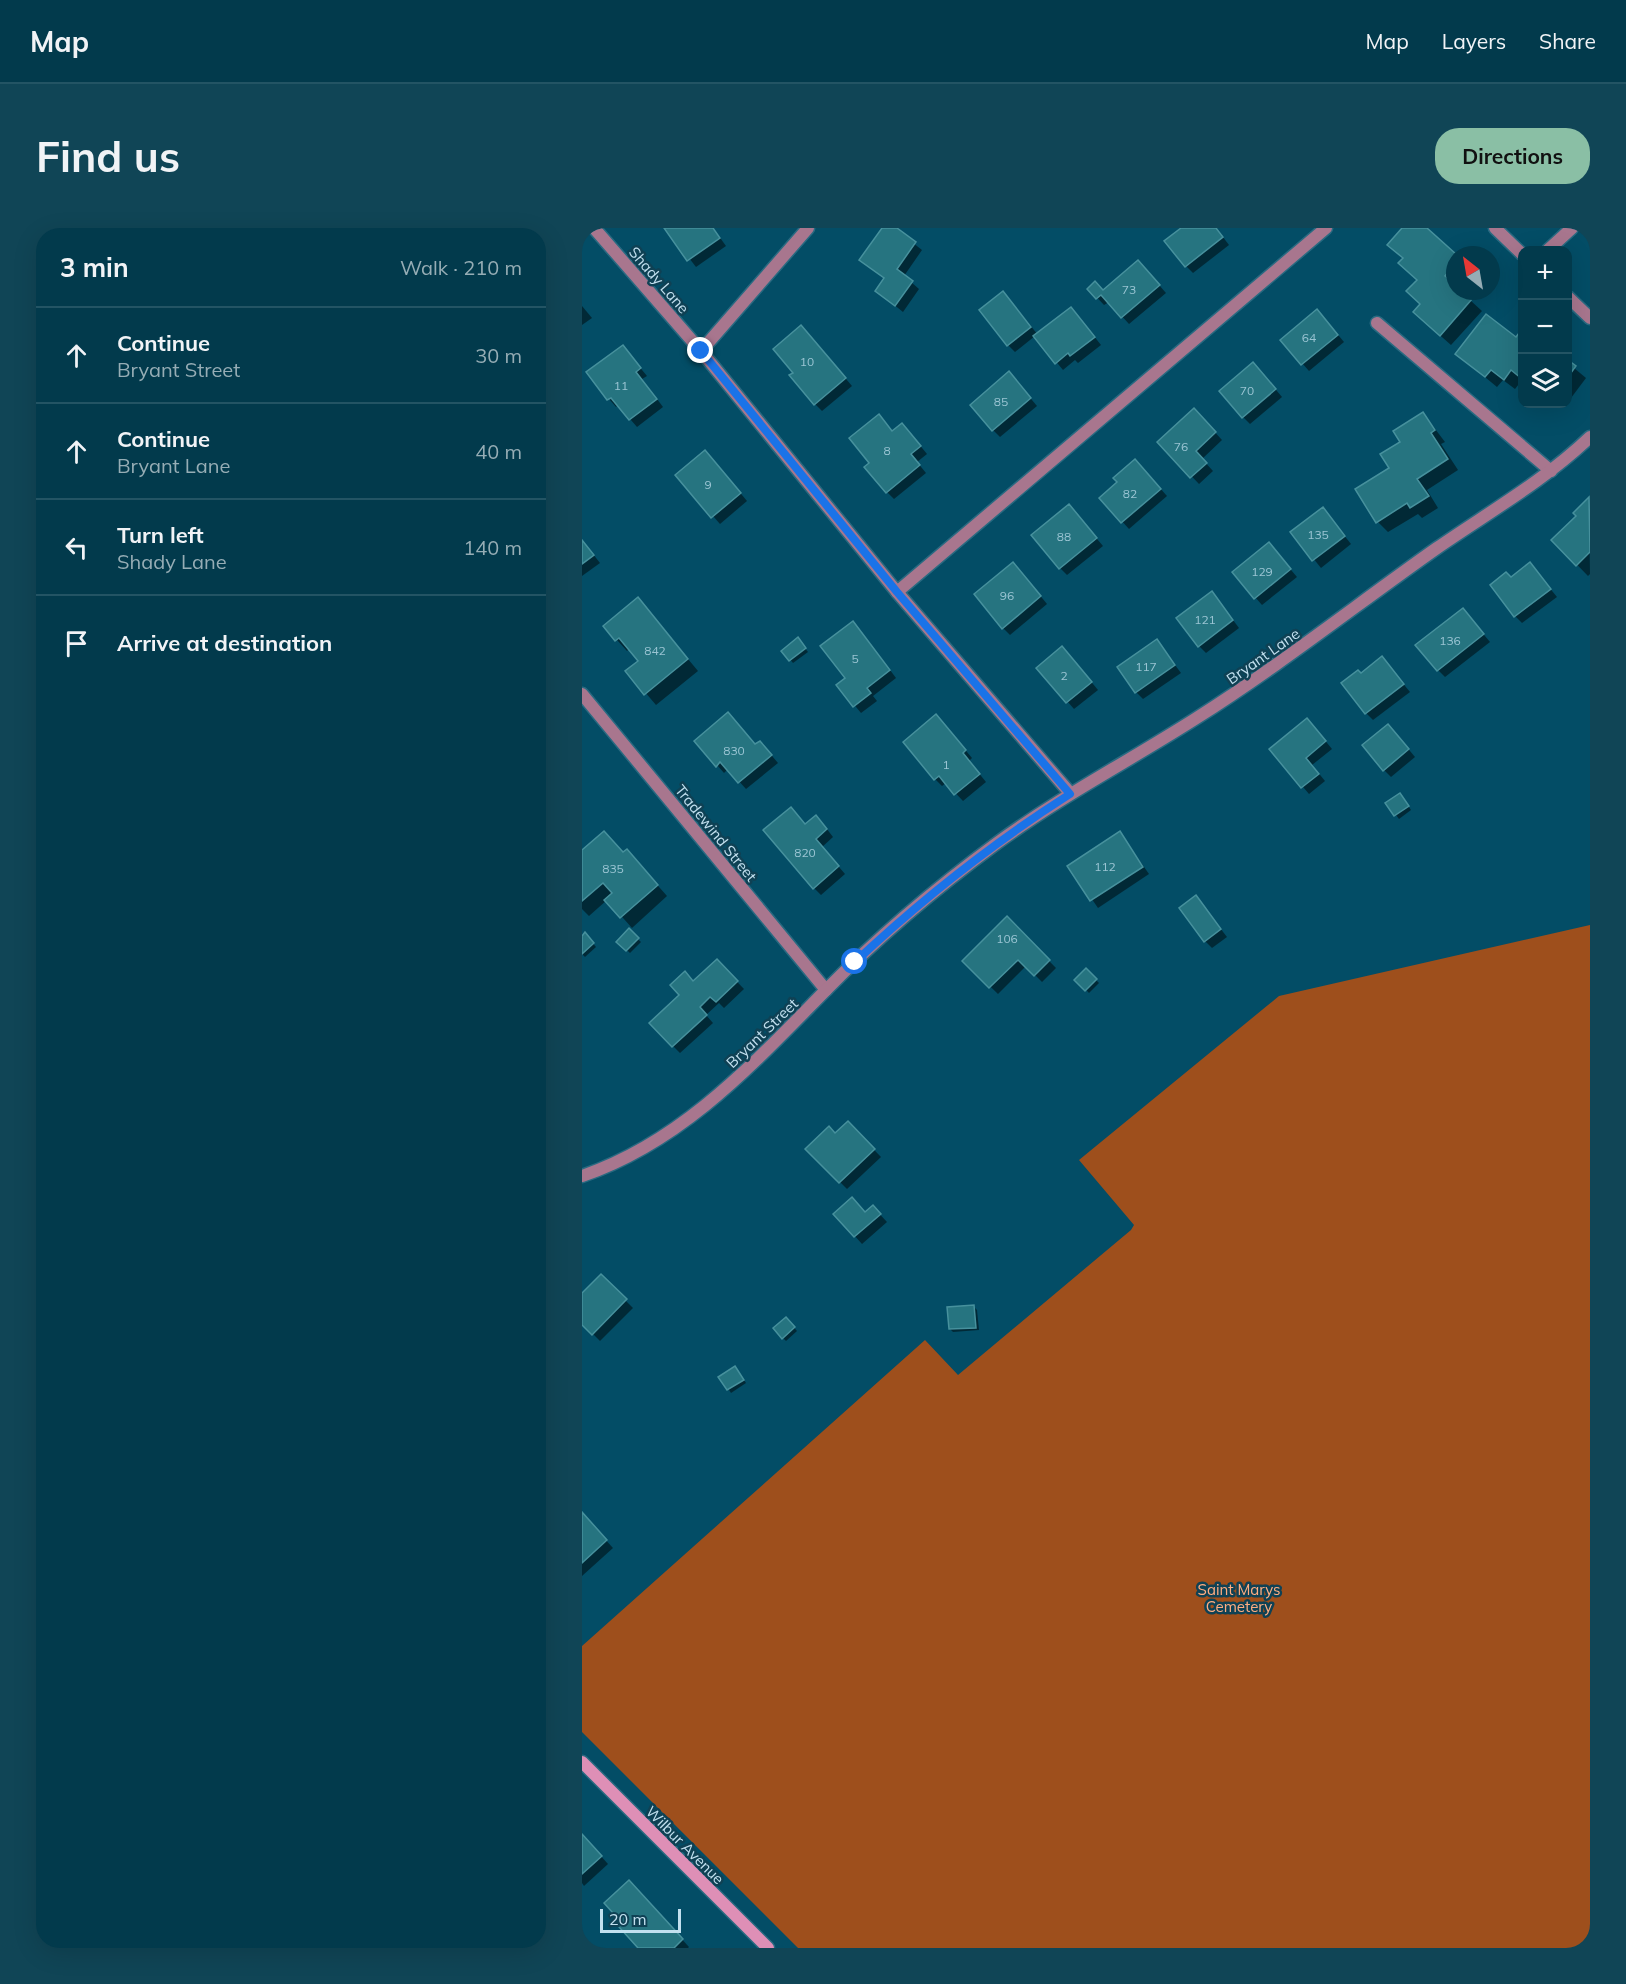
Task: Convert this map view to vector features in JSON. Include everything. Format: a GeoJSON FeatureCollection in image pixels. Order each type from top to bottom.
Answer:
{"type":"FeatureCollection","features":[{"type":"Feature","properties":{"kind":"street","name":"Shady Lane"},"geometry":{"type":"LineString","coordinates":[[594,228],[701,351],[897,592],[1070,794]]}},
{"type":"Feature","properties":{"kind":"street"},"geometry":{"type":"LineString","coordinates":[[701,351],[808,228]]}},
{"type":"Feature","properties":{"kind":"street"},"geometry":{"type":"LineString","coordinates":[[897,592],[1326,228]]}},
{"type":"Feature","properties":{"kind":"street"},"geometry":{"type":"LineString","coordinates":[[1495,228],[1518,250]]}},
{"type":"Feature","properties":{"kind":"street"},"geometry":{"type":"LineString","coordinates":[[1552,246],[1572,228]]}},
{"type":"Feature","properties":{"kind":"street"},"geometry":{"type":"LineString","coordinates":[[1571,300],[1590,318]]}},
{"type":"Feature","properties":{"kind":"street"},"geometry":{"type":"LineString","coordinates":[[1377,323],[1551,471]]}},
{"type":"Feature","properties":{"kind":"street","name":"Bryant Lane"},"geometry":{"type":"LineString","coordinates":[[943,884],[1006,836],[1070,794],[1238,692],[1439,547],[1551,471],[1590,437]]}},
{"type":"Feature","properties":{"kind":"street","name":"Tradewind Street"},"geometry":{"type":"LineString","coordinates":[[582,694],[826,990]]}},
{"type":"Feature","properties":{"kind":"street","name":"Bryant Street"},"geometry":{"type":"LineString","coordinates":[[582,1176],[638,1153],[689,1117],[766,1053],[826,990],[884,935],[943,884]]}},
{"type":"Feature","properties":{"kind":"street","name":"Wilbur Avenue"},"geometry":{"type":"LineString","coordinates":[[582,1762],[768,1948]]}},
{"type":"Feature","properties":{"kind":"green space","name":"Saint Marys Cemetery"},"geometry":{"type":"Polygon","coordinates":[[[1590,925],[1590,1948],[798,1948],[582,1732],[582,1646],[925,1340],[958,1375],[1131,1230],[1134,1225],[1079,1160],[1279,996],[1590,925]]]}},
{"type":"Feature","properties":{"kind":"building"},"geometry":{"type":"Polygon","coordinates":[[[664,228],[713,228],[720,238],[687,261],[664,228]]]}},
{"type":"Feature","properties":{"kind":"building"},"geometry":{"type":"Polygon","coordinates":[[[882,228],[897,228],[916,242],[897,269],[913,281],[895,306],[875,291],[884,278],[859,260],[882,228]]]}},
{"type":"Feature","properties":{"kind":"building"},"geometry":{"type":"Polygon","coordinates":[[[1181,228],[1216,228],[1223,237],[1185,267],[1164,241],[1181,228]]]}},
{"type":"Feature","properties":{"kind":"building"},"geometry":{"type":"Polygon","coordinates":[[[1402,228],[1427,228],[1447,246],[1446,300],[1471,300],[1440,336],[1413,312],[1420,304],[1406,291],[1417,280],[1398,263],[1403,258],[1387,245],[1402,228]]]}},
{"type":"Feature","properties":{"kind":"building"},"geometry":{"type":"Polygon","coordinates":[[[1138,260],[1160,285],[1121,318],[1101,295],[1096,299],[1087,289],[1095,281],[1103,290],[1138,260]]]}},
{"type":"Feature","properties":{"kind":"building"},"geometry":{"type":"Polygon","coordinates":[[[1003,291],[1031,327],[1007,346],[979,310],[1003,291]]]}},
{"type":"Feature","properties":{"kind":"building"},"geometry":{"type":"Polygon","coordinates":[[[1071,307],[1095,337],[1070,356],[1068,353],[1055,364],[1033,336],[1071,307]]]}},
{"type":"Feature","properties":{"kind":"building"},"geometry":{"type":"Polygon","coordinates":[[[1317,309],[1338,335],[1301,365],[1280,340],[1317,309]]]}},
{"type":"Feature","properties":{"kind":"building"},"geometry":{"type":"Polygon","coordinates":[[[1486,314],[1516,337],[1518,334],[1518,376],[1511,370],[1504,380],[1491,370],[1485,377],[1455,354],[1486,314]]]}},
{"type":"Feature","properties":{"kind":"building"},"geometry":{"type":"Polygon","coordinates":[[[801,325],[846,378],[814,405],[789,375],[793,373],[773,349],[801,325]]]}},
{"type":"Feature","properties":{"kind":"building"},"geometry":{"type":"Polygon","coordinates":[[[623,345],[641,368],[636,372],[657,399],[629,420],[611,398],[607,400],[586,372],[623,345]]]}},
{"type":"Feature","properties":{"kind":"building"},"geometry":{"type":"Polygon","coordinates":[[[1253,362],[1276,389],[1242,418],[1219,391],[1253,362]]]}},
{"type":"Feature","properties":{"kind":"building"},"geometry":{"type":"Polygon","coordinates":[[[1009,371],[1031,398],[992,431],[970,405],[1009,371]]]}},
{"type":"Feature","properties":{"kind":"building"},"geometry":{"type":"Polygon","coordinates":[[[1194,408],[1216,432],[1196,451],[1207,463],[1190,478],[1157,442],[1194,408]]]}},
{"type":"Feature","properties":{"kind":"building"},"geometry":{"type":"Polygon","coordinates":[[[1423,412],[1435,430],[1431,433],[1448,459],[1417,479],[1429,496],[1410,508],[1407,503],[1376,523],[1355,489],[1389,468],[1380,454],[1400,442],[1393,431],[1423,412]]]}},
{"type":"Feature","properties":{"kind":"building"},"geometry":{"type":"Polygon","coordinates":[[[879,414],[892,431],[902,423],[921,446],[911,454],[920,465],[886,493],[864,467],[869,463],[849,438],[879,414]]]}},
{"type":"Feature","properties":{"kind":"building"},"geometry":{"type":"Polygon","coordinates":[[[705,450],[741,493],[711,518],[675,475],[705,450]]]}},
{"type":"Feature","properties":{"kind":"building"},"geometry":{"type":"Polygon","coordinates":[[[1135,459],[1161,489],[1121,523],[1099,498],[1117,482],[1113,478],[1135,459]]]}},
{"type":"Feature","properties":{"kind":"building"},"geometry":{"type":"Polygon","coordinates":[[[1589,497],[1590,552],[1576,566],[1551,540],[1576,516],[1573,513],[1589,497]]]}},
{"type":"Feature","properties":{"kind":"building"},"geometry":{"type":"Polygon","coordinates":[[[1069,504],[1097,538],[1059,569],[1031,535],[1069,504]]]}},
{"type":"Feature","properties":{"kind":"building"},"geometry":{"type":"Polygon","coordinates":[[[1323,507],[1345,536],[1312,561],[1290,532],[1323,507]]]}},
{"type":"Feature","properties":{"kind":"building"},"geometry":{"type":"Polygon","coordinates":[[[582,540],[594,555],[582,564],[582,540]]]}},
{"type":"Feature","properties":{"kind":"building"},"geometry":{"type":"Polygon","coordinates":[[[1269,542],[1291,569],[1254,599],[1232,572],[1269,542]]]}},
{"type":"Feature","properties":{"kind":"building"},"geometry":{"type":"Polygon","coordinates":[[[1013,562],[1041,596],[1002,629],[974,594],[1013,562]]]}},
{"type":"Feature","properties":{"kind":"building"},"geometry":{"type":"Polygon","coordinates":[[[1530,562],[1551,589],[1514,617],[1490,585],[1506,572],[1511,577],[1530,562]]]}},
{"type":"Feature","properties":{"kind":"building"},"geometry":{"type":"Polygon","coordinates":[[[1212,591],[1233,620],[1198,647],[1176,618],[1212,591]]]}},
{"type":"Feature","properties":{"kind":"building"},"geometry":{"type":"Polygon","coordinates":[[[638,597],[688,659],[644,695],[625,671],[638,661],[619,638],[615,641],[603,626],[638,597]]]}},
{"type":"Feature","properties":{"kind":"building"},"geometry":{"type":"Polygon","coordinates":[[[1463,608],[1484,634],[1437,671],[1415,645],[1463,608]]]}},
{"type":"Feature","properties":{"kind":"building"},"geometry":{"type":"Polygon","coordinates":[[[853,621],[890,670],[867,688],[871,693],[853,707],[836,685],[845,678],[820,646],[853,621]]]}},
{"type":"Feature","properties":{"kind":"building"},"geometry":{"type":"Polygon","coordinates":[[[798,637],[806,648],[789,661],[781,651],[798,637]]]}},
{"type":"Feature","properties":{"kind":"building"},"geometry":{"type":"Polygon","coordinates":[[[1157,639],[1175,665],[1135,693],[1117,667],[1157,639]]]}},
{"type":"Feature","properties":{"kind":"building"},"geometry":{"type":"Polygon","coordinates":[[[1062,646],[1092,682],[1066,703],[1036,668],[1062,646]]]}},
{"type":"Feature","properties":{"kind":"building"},"geometry":{"type":"Polygon","coordinates":[[[1382,656],[1404,684],[1365,714],[1341,683],[1358,670],[1361,673],[1382,656]]]}},
{"type":"Feature","properties":{"kind":"building"},"geometry":{"type":"Polygon","coordinates":[[[728,712],[755,744],[760,741],[772,755],[738,783],[720,762],[716,767],[694,741],[728,712]]]}},
{"type":"Feature","properties":{"kind":"building"},"geometry":{"type":"Polygon","coordinates":[[[936,714],[966,750],[963,753],[980,774],[954,795],[939,776],[934,780],[903,742],[936,714]]]}},
{"type":"Feature","properties":{"kind":"building"},"geometry":{"type":"Polygon","coordinates":[[[1307,718],[1326,741],[1306,758],[1319,774],[1301,788],[1269,749],[1307,718]]]}},
{"type":"Feature","properties":{"kind":"building"},"geometry":{"type":"Polygon","coordinates":[[[1388,724],[1409,749],[1383,771],[1362,745],[1388,724]]]}},
{"type":"Feature","properties":{"kind":"building"},"geometry":{"type":"Polygon","coordinates":[[[1400,793],[1409,806],[1394,816],[1385,803],[1400,793]]]}},
{"type":"Feature","properties":{"kind":"building"},"geometry":{"type":"Polygon","coordinates":[[[791,807],[805,824],[816,815],[827,829],[816,839],[839,866],[813,889],[763,830],[791,807]]]}},
{"type":"Feature","properties":{"kind":"building"},"geometry":{"type":"Polygon","coordinates":[[[604,831],[623,852],[627,849],[658,885],[620,918],[604,900],[612,893],[603,883],[582,901],[582,850],[604,831]]]}},
{"type":"Feature","properties":{"kind":"building"},"geometry":{"type":"Polygon","coordinates":[[[1120,831],[1143,867],[1090,901],[1067,866],[1120,831]]]}},
{"type":"Feature","properties":{"kind":"building"},"geometry":{"type":"Polygon","coordinates":[[[1196,895],[1221,929],[1204,942],[1179,908],[1196,895]]]}},
{"type":"Feature","properties":{"kind":"building"},"geometry":{"type":"Polygon","coordinates":[[[1007,916],[1050,960],[1034,976],[1018,960],[989,988],[962,961],[1007,916]]]}},
{"type":"Feature","properties":{"kind":"building"},"geometry":{"type":"Polygon","coordinates":[[[629,928],[639,938],[626,951],[616,942],[629,928]]]}},
{"type":"Feature","properties":{"kind":"building"},"geometry":{"type":"Polygon","coordinates":[[[585,932],[594,943],[582,954],[582,936],[585,932]]]}},
{"type":"Feature","properties":{"kind":"building"},"geometry":{"type":"Polygon","coordinates":[[[717,959],[738,981],[716,1002],[710,997],[700,1007],[707,1015],[672,1047],[649,1023],[679,995],[670,985],[685,971],[693,981],[717,959]]]}},
{"type":"Feature","properties":{"kind":"building"},"geometry":{"type":"Polygon","coordinates":[[[1086,968],[1097,979],[1085,991],[1074,980],[1086,968]]]}},
{"type":"Feature","properties":{"kind":"building"},"geometry":{"type":"Polygon","coordinates":[[[848,1121],[875,1149],[839,1183],[805,1149],[829,1126],[835,1133],[848,1121]]]}},
{"type":"Feature","properties":{"kind":"building"},"geometry":{"type":"Polygon","coordinates":[[[852,1197],[865,1212],[873,1205],[881,1214],[854,1237],[833,1214],[852,1197]]]}},
{"type":"Feature","properties":{"kind":"building"},"geometry":{"type":"Polygon","coordinates":[[[601,1274],[627,1299],[592,1335],[582,1325],[582,1293],[601,1274]]]}},
{"type":"Feature","properties":{"kind":"building"},"geometry":{"type":"Polygon","coordinates":[[[974,1305],[976,1328],[949,1329],[947,1307],[974,1305]]]}},
{"type":"Feature","properties":{"kind":"building"},"geometry":{"type":"Polygon","coordinates":[[[786,1317],[795,1327],[782,1339],[773,1328],[786,1317]]]}},
{"type":"Feature","properties":{"kind":"building"},"geometry":{"type":"Polygon","coordinates":[[[735,1366],[744,1380],[727,1390],[718,1377],[735,1366]]]}},
{"type":"Feature","properties":{"kind":"building"},"geometry":{"type":"Polygon","coordinates":[[[582,1512],[607,1540],[582,1563],[582,1512]]]}},
{"type":"Feature","properties":{"kind":"building"},"geometry":{"type":"Polygon","coordinates":[[[582,1834],[602,1856],[582,1874],[582,1834]]]}},
{"type":"Feature","properties":{"kind":"building"},"geometry":{"type":"Polygon","coordinates":[[[629,1880],[683,1939],[674,1948],[638,1948],[619,1927],[622,1923],[604,1903],[629,1880]]]}},
{"type":"Feature","properties":{"kind":"route"},"geometry":{"type":"LineString","coordinates":[[701,351],[897,592],[1070,794],[969,863],[914,908],[855,962]]}}]}
